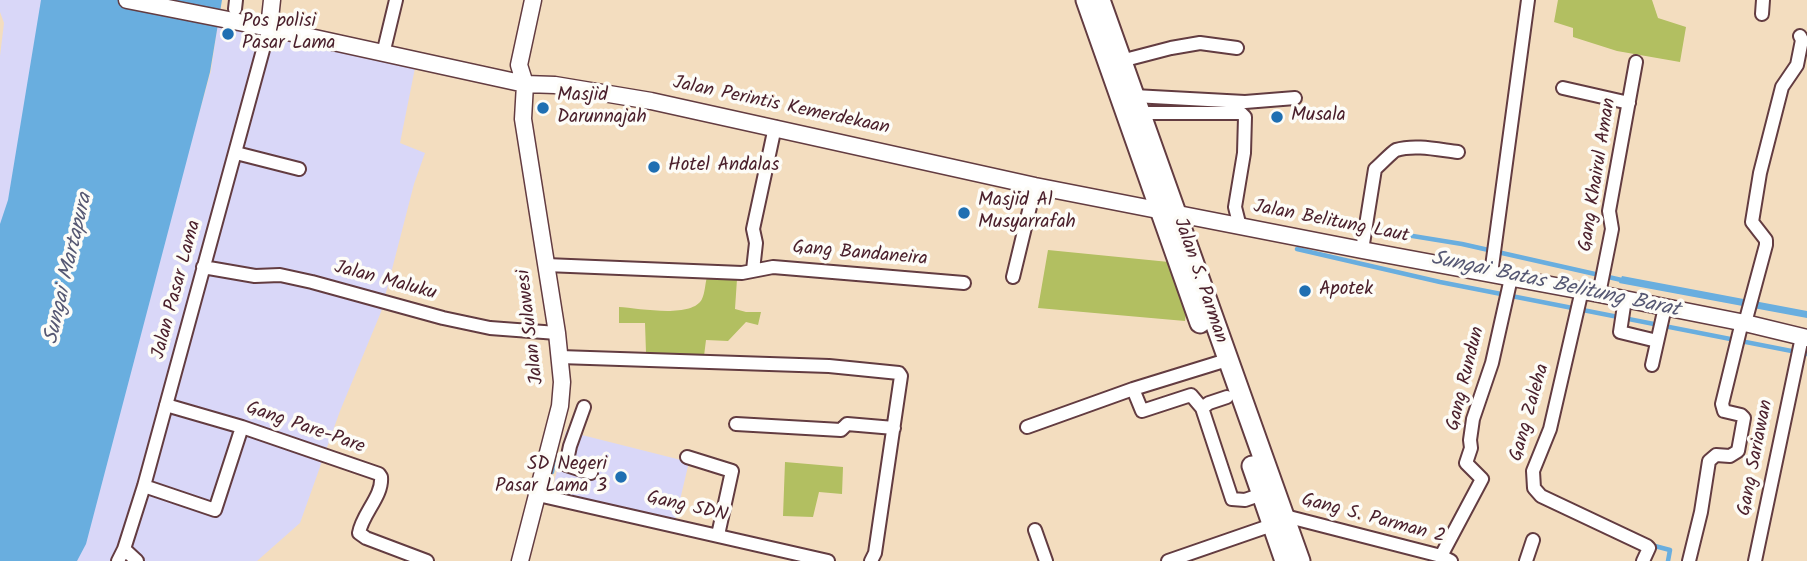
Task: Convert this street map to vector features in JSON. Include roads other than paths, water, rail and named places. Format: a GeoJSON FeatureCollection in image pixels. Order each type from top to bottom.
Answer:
{"type":"FeatureCollection","features":[{"type":"Feature","properties":{"kind":"highway","name":"Jalan S. Parman"},"geometry":{"type":"LineString","coordinates":[[1086,0],[1168,212],[1268,498]]}},
{"type":"Feature","properties":{"kind":"highway","name":"Jalan S. Parman"},"geometry":{"type":"LineString","coordinates":[[1100,0],[1137,104],[1168,212]]}},
{"type":"Feature","properties":{"kind":"highway","name":"Jalan S. Parman"},"geometry":{"type":"LineString","coordinates":[[1221,362],[1227,397],[1268,498],[1300,561]]}},
{"type":"Feature","properties":{"kind":"highway","name":"Jalan S. Parman"},"geometry":{"type":"LineString","coordinates":[[1279,521],[1285,561]]}},
{"type":"Feature","properties":{"kind":"main road","name":"Jalan Perintis Kemerdekaan"},"geometry":{"type":"LineString","coordinates":[[127,0],[237,11],[270,28],[383,54],[525,84],[555,85],[651,101],[1035,186],[1168,212]]}},
{"type":"Feature","properties":{"kind":"main road"},"geometry":{"type":"LineString","coordinates":[[270,28],[272,0]]}},
{"type":"Feature","properties":{"kind":"main road","name":"Jalan Sulawesi"},"geometry":{"type":"LineString","coordinates":[[522,561],[538,495],[558,443],[562,382],[557,333],[523,119],[525,84],[519,65],[533,0]]}},
{"type":"Feature","properties":{"kind":"main road","name":"Jalan Belitung Laut"},"geometry":{"type":"LineString","coordinates":[[1168,212],[1362,250],[1493,259],[1508,290],[1582,290],[1601,281],[1622,310],[1661,324],[1745,317],[1801,347]]}},
{"type":"Feature","properties":{"kind":"street"},"geometry":{"type":"LineString","coordinates":[[383,54],[396,0]]}},
{"type":"Feature","properties":{"kind":"street"},"geometry":{"type":"LineString","coordinates":[[1493,259],[1528,0]]}},
{"type":"Feature","properties":{"kind":"street"},"geometry":{"type":"LineString","coordinates":[[1762,14],[1763,0]]}},
{"type":"Feature","properties":{"kind":"street","name":"Jalan Pasar Lama"},"geometry":{"type":"LineString","coordinates":[[118,561],[144,486],[270,28]]}},
{"type":"Feature","properties":{"kind":"street"},"geometry":{"type":"LineString","coordinates":[[1689,561],[1701,512],[1709,461],[1716,455],[1730,456],[1738,451],[1744,418],[1722,408],[1734,355],[1766,245],[1766,240],[1752,222],[1760,173],[1782,87],[1797,65],[1802,40],[1800,36]]}},
{"type":"Feature","properties":{"kind":"street"},"geometry":{"type":"LineString","coordinates":[[1121,61],[1200,43],[1237,47]]}},
{"type":"Feature","properties":{"kind":"street","name":"Gang Khairul Aman"},"geometry":{"type":"LineString","coordinates":[[1601,281],[1612,229],[1609,211],[1636,62]]}},
{"type":"Feature","properties":{"kind":"street"},"geometry":{"type":"LineString","coordinates":[[1563,88],[1629,103]]}},
{"type":"Feature","properties":{"kind":"street"},"geometry":{"type":"LineString","coordinates":[[1137,104],[1295,98]]}},
{"type":"Feature","properties":{"kind":"street"},"geometry":{"type":"LineString","coordinates":[[1137,104],[1241,113],[1245,117],[1244,153],[1235,207],[1240,227]]}},
{"type":"Feature","properties":{"kind":"street"},"geometry":{"type":"LineString","coordinates":[[753,270],[756,243],[753,229],[775,127]]}},
{"type":"Feature","properties":{"kind":"street"},"geometry":{"type":"LineString","coordinates":[[1362,250],[1375,169],[1396,150],[1419,148],[1458,152]]}},
{"type":"Feature","properties":{"kind":"street"},"geometry":{"type":"LineString","coordinates":[[236,153],[299,169]]}},
{"type":"Feature","properties":{"kind":"street"},"geometry":{"type":"LineString","coordinates":[[1013,277],[1035,186]]}},
{"type":"Feature","properties":{"kind":"street","name":"Gang Bandaneira"},"geometry":{"type":"LineString","coordinates":[[546,265],[742,273],[774,267],[964,283]]}},
{"type":"Feature","properties":{"kind":"street","name":"Jalan Maluku"},"geometry":{"type":"LineString","coordinates":[[204,267],[255,276],[280,275],[301,279],[443,318],[490,328],[557,333]]}},
{"type":"Feature","properties":{"kind":"street","name":"Gang Rundun"},"geometry":{"type":"LineString","coordinates":[[1446,559],[1482,478],[1466,463],[1471,448],[1473,419],[1492,363],[1508,290]]}},
{"type":"Feature","properties":{"kind":"street","name":"Gang Zaleha"},"geometry":{"type":"LineString","coordinates":[[1582,290],[1550,429],[1532,475],[1534,488],[1541,496],[1648,547],[1643,561]]}},
{"type":"Feature","properties":{"kind":"street"},"geometry":{"type":"LineString","coordinates":[[1622,310],[1619,329],[1622,334],[1661,324],[1652,365]]}},
{"type":"Feature","properties":{"kind":"street","name":"Gang Sariawan"},"geometry":{"type":"LineString","coordinates":[[1755,561],[1801,347]]}},
{"type":"Feature","properties":{"kind":"street"},"geometry":{"type":"LineString","coordinates":[[560,357],[829,366],[895,371],[901,376],[875,553],[871,561]]}},
{"type":"Feature","properties":{"kind":"street"},"geometry":{"type":"LineString","coordinates":[[1027,427],[1133,389],[1221,362]]}},
{"type":"Feature","properties":{"kind":"street"},"geometry":{"type":"LineString","coordinates":[[1133,389],[1142,411],[1191,395],[1202,408],[1232,499],[1268,498]]}},
{"type":"Feature","properties":{"kind":"street"},"geometry":{"type":"LineString","coordinates":[[1202,408],[1209,402],[1227,397]]}},
{"type":"Feature","properties":{"kind":"street","name":"Gang Pare-Pare"},"geometry":{"type":"LineString","coordinates":[[166,405],[242,427],[379,474],[382,484],[359,533],[427,561]]}},
{"type":"Feature","properties":{"kind":"street"},"geometry":{"type":"LineString","coordinates":[[584,407],[558,443],[566,465],[591,473]]}},
{"type":"Feature","properties":{"kind":"street"},"geometry":{"type":"LineString","coordinates":[[736,424],[841,430],[847,424],[894,428]]}},
{"type":"Feature","properties":{"kind":"street"},"geometry":{"type":"LineString","coordinates":[[144,486],[215,510],[242,427]]}},
{"type":"Feature","properties":{"kind":"street"},"geometry":{"type":"LineString","coordinates":[[687,457],[732,471],[718,535]]}},
{"type":"Feature","properties":{"kind":"street","name":"Gang SDN"},"geometry":{"type":"LineString","coordinates":[[538,495],[828,561]]}},
{"type":"Feature","properties":{"kind":"street"},"geometry":{"type":"LineString","coordinates":[[1168,561],[1279,521]]}},
{"type":"Feature","properties":{"kind":"street","name":"Gang S. Parman 2"},"geometry":{"type":"LineString","coordinates":[[1279,521],[1446,559]]}},
{"type":"Feature","properties":{"kind":"street"},"geometry":{"type":"LineString","coordinates":[[1035,530],[1046,561]]}},
{"type":"Feature","properties":{"kind":"street"},"geometry":{"type":"LineString","coordinates":[[1526,561],[1533,540]]}},
{"type":"Feature","properties":{"kind":"street"},"geometry":{"type":"LineString","coordinates":[[124,549],[136,561]]}},
{"type":"Feature","properties":{"kind":"water","name":"Sungai Martapura"},"geometry":{"type":"Polygon","coordinates":[[[41,0],[222,0],[210,72],[86,544],[77,561],[0,561],[0,224],[8,200],[41,0]]]}},
{"type":"Feature","properties":{"kind":"water"},"geometry":{"type":"Polygon","coordinates":[[[1622,276],[1807,311],[1807,318],[1619,283],[1622,276]]]}},
{"type":"Feature","properties":{"kind":"waterway"},"geometry":{"type":"LineString","coordinates":[[1314,220],[1462,244],[1626,281]]}},
{"type":"Feature","properties":{"kind":"waterway","name":"Sungai Batas Belitung Barat"},"geometry":{"type":"LineString","coordinates":[[1297,249],[1440,282],[1807,354]]}},
{"type":"Feature","properties":{"kind":"waterway"},"geometry":{"type":"LineString","coordinates":[[552,472],[554,458]]}},
{"type":"Feature","properties":{"kind":"waterway"},"geometry":{"type":"LineString","coordinates":[[1651,545],[1670,550],[1668,561]]}},
{"type":"Feature","properties":{"kind":"place","name":"Pos polisi Pasar Lama"},"geometry":{"type":"Point","coordinates":[228,34]}},
{"type":"Feature","properties":{"kind":"place","name":"Masjid Darunnajah"},"geometry":{"type":"Point","coordinates":[543,108]}},
{"type":"Feature","properties":{"kind":"place","name":"Musala"},"geometry":{"type":"Point","coordinates":[1277,117]}},
{"type":"Feature","properties":{"kind":"place","name":"Hotel Andalas"},"geometry":{"type":"Point","coordinates":[654,167]}},
{"type":"Feature","properties":{"kind":"place","name":"Masjid Al Musyarrafah"},"geometry":{"type":"Point","coordinates":[964,213]}},
{"type":"Feature","properties":{"kind":"place","name":"Apotek"},"geometry":{"type":"Point","coordinates":[1305,291]}},
{"type":"Feature","properties":{"kind":"place","name":"SD Negeri Pasar Lama 3"},"geometry":{"type":"Point","coordinates":[621,477]}}]}
